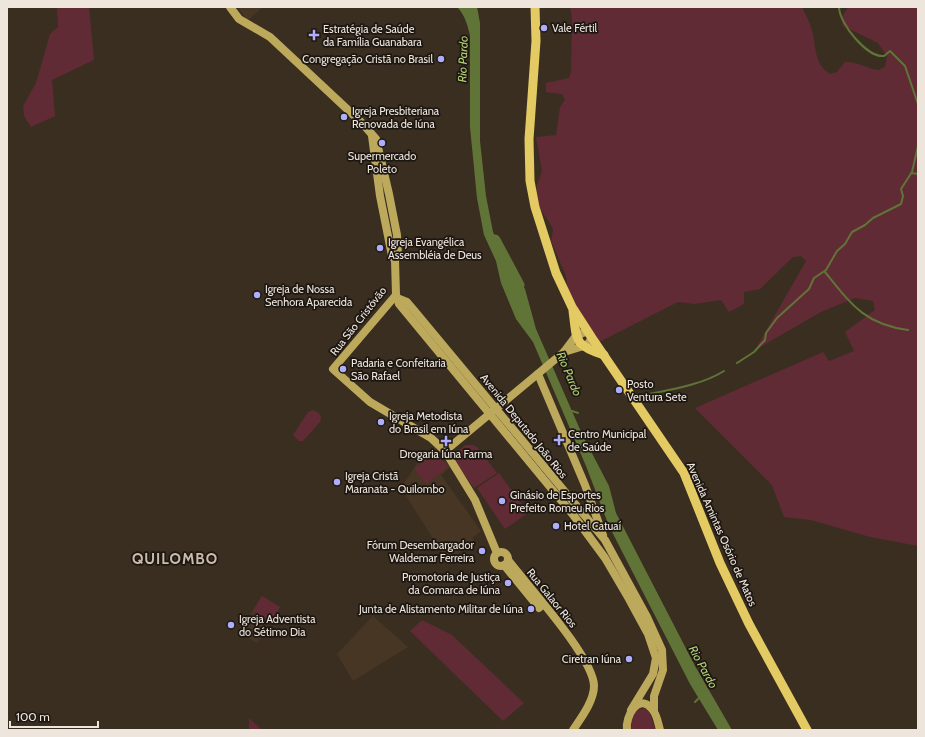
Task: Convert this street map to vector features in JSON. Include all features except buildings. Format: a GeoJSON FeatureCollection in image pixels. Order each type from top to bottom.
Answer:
{"type":"FeatureCollection","features":[{"type":"Feature","properties":{"kind":"main road"},"geometry":{"type":"LineString","coordinates":[[535,7],[536,47],[529,154],[530,181],[535,208],[556,273],[572,307],[576,336],[582,347],[604,355]]}},
{"type":"Feature","properties":{"kind":"main road","name":"Avenida Amintas Osório de Matos"},"geometry":{"type":"LineString","coordinates":[[572,307],[684,473],[720,563],[743,612],[784,692],[807,730]]}},
{"type":"Feature","properties":{"kind":"street","name":"Rua São Cristóvão"},"geometry":{"type":"LineString","coordinates":[[230,7],[239,19],[270,37],[367,128],[373,139],[395,228],[398,255],[395,260],[396,296],[333,369]]}},
{"type":"Feature","properties":{"kind":"street","name":"Avenida Deputado João Rios"},"geometry":{"type":"LineString","coordinates":[[396,296],[401,306],[605,540],[647,617],[662,650],[663,670],[654,696],[654,711]]}},
{"type":"Feature","properties":{"kind":"street"},"geometry":{"type":"LineString","coordinates":[[445,451],[563,353],[576,336],[589,334],[588,344],[563,353]]}},
{"type":"Feature","properties":{"kind":"street","name":"Rua Galaor Rios"},"geometry":{"type":"LineString","coordinates":[[333,369],[370,402],[431,438],[445,451],[475,500],[497,553],[504,553],[507,556],[506,562],[571,640],[592,673],[594,688],[590,700],[573,730]]}},
{"type":"Feature","properties":{"kind":"street"},"geometry":{"type":"LineString","coordinates":[[541,372],[589,494],[605,540]]}},
{"type":"Feature","properties":{"kind":"street","name":"Avenida Deputado João Rios"},"geometry":{"type":"LineString","coordinates":[[493,412],[599,550],[615,574],[648,634],[656,658],[655,668],[649,682],[631,710]]}},
{"type":"Feature","properties":{"kind":"street"},"geometry":{"type":"LineString","coordinates":[[627,730],[627,719],[631,710],[634,706],[641,704],[649,705],[654,711],[660,730]]}},
{"type":"Feature","properties":{"kind":"shaded area"},"geometry":{"type":"Polygon","coordinates":[[[57,7],[89,7],[94,60],[52,80],[55,116],[31,127],[24,116],[23,106],[36,83],[50,34],[58,27],[57,7]]]}},
{"type":"Feature","properties":{"kind":"shaded area"},"geometry":{"type":"Polygon","coordinates":[[[238,7],[263,7],[247,21],[238,7]]]}},
{"type":"Feature","properties":{"kind":"shaded area"},"geometry":{"type":"Polygon","coordinates":[[[457,7],[477,7],[480,23],[480,141],[486,196],[493,232],[510,267],[525,289],[536,329],[582,434],[609,486],[616,513],[695,666],[732,730],[718,730],[690,684],[609,526],[586,466],[533,342],[516,319],[501,283],[496,261],[484,235],[477,198],[470,127],[470,35],[464,16],[457,7]]]}},
{"type":"Feature","properties":{"kind":"shaded area"},"geometry":{"type":"Polygon","coordinates":[[[570,7],[802,7],[814,37],[818,60],[830,74],[837,72],[845,62],[879,70],[885,67],[887,56],[878,43],[843,26],[842,17],[848,7],[918,7],[918,546],[870,537],[811,520],[784,517],[772,485],[695,408],[823,352],[829,361],[854,351],[845,332],[875,310],[873,301],[855,298],[821,312],[755,350],[806,261],[801,256],[793,257],[760,289],[744,292],[744,304],[729,312],[721,300],[695,304],[678,302],[599,342],[568,292],[566,276],[551,241],[553,230],[541,210],[536,194],[537,185],[542,171],[536,137],[556,135],[560,107],[565,100],[562,94],[546,92],[546,83],[569,78],[571,71],[572,18],[570,7]]]}},
{"type":"Feature","properties":{"kind":"shaded area"},"geometry":{"type":"Polygon","coordinates":[[[313,410],[319,413],[321,417],[320,422],[303,441],[299,441],[293,435],[308,412],[313,410]]]}},
{"type":"Feature","properties":{"kind":"shaded area"},"geometry":{"type":"Polygon","coordinates":[[[465,445],[473,445],[477,447],[497,473],[474,488],[454,460],[455,455],[465,445]]]}},
{"type":"Feature","properties":{"kind":"shaded area"},"geometry":{"type":"Polygon","coordinates":[[[434,447],[450,467],[441,475],[481,531],[472,538],[474,540],[448,562],[401,488],[418,462],[434,447]]]}},
{"type":"Feature","properties":{"kind":"shaded area"},"geometry":{"type":"Polygon","coordinates":[[[435,450],[448,467],[426,484],[414,469],[435,450]]]}},
{"type":"Feature","properties":{"kind":"shaded area","name":"Ginásio de Esportes Prefeito Romeu Rios"},"geometry":{"type":"Polygon","coordinates":[[[499,473],[528,513],[505,529],[477,488],[499,473]]]}},
{"type":"Feature","properties":{"kind":"shaded area"},"geometry":{"type":"Polygon","coordinates":[[[262,596],[280,607],[257,643],[241,633],[250,620],[247,619],[262,596]]]}},
{"type":"Feature","properties":{"kind":"shaded area"},"geometry":{"type":"Polygon","coordinates":[[[262,596],[280,607],[271,622],[253,611],[262,596]]]}},
{"type":"Feature","properties":{"kind":"shaded area"},"geometry":{"type":"Polygon","coordinates":[[[373,616],[408,647],[353,681],[337,654],[373,616]]]}},
{"type":"Feature","properties":{"kind":"shaded area"},"geometry":{"type":"Polygon","coordinates":[[[422,620],[452,635],[524,703],[503,721],[410,631],[422,620]]]}},
{"type":"Feature","properties":{"kind":"shaded area"},"geometry":{"type":"Polygon","coordinates":[[[644,708],[650,713],[655,730],[631,730],[633,716],[637,710],[644,708]]]}},
{"type":"Feature","properties":{"kind":"shaded area"},"geometry":{"type":"Polygon","coordinates":[[[249,718],[262,730],[249,730],[249,718]]]}},
{"type":"Feature","properties":{"kind":"waterway"},"geometry":{"type":"LineString","coordinates":[[839,7],[840,14],[844,22],[862,46],[877,55],[884,56],[890,51],[905,66],[918,104]]}},
{"type":"Feature","properties":{"kind":"waterway"},"geometry":{"type":"LineString","coordinates":[[737,363],[754,352],[765,340],[766,333],[777,318],[809,289],[814,278],[826,270],[837,251],[845,244],[852,232],[865,225],[873,218],[901,204],[903,196],[901,189],[912,172],[918,146]]}},
{"type":"Feature","properties":{"kind":"waterway"},"geometry":{"type":"LineString","coordinates":[[911,173],[918,174]]}},
{"type":"Feature","properties":{"kind":"waterway","name":"Rio Pardo"},"geometry":{"type":"LineString","coordinates":[[495,240],[519,285]]}},
{"type":"Feature","properties":{"kind":"waterway"},"geometry":{"type":"LineString","coordinates":[[825,272],[851,303],[860,311],[880,323],[908,330]]}},
{"type":"Feature","properties":{"kind":"waterway"},"geometry":{"type":"LineString","coordinates":[[640,396],[694,384],[724,371]]}},
{"type":"Feature","properties":{"kind":"waterway"},"geometry":{"type":"LineString","coordinates":[[572,411],[578,413]]}},
{"type":"Feature","properties":{"kind":"waterway"},"geometry":{"type":"LineString","coordinates":[[695,702],[700,697]]}},
{"type":"Feature","properties":{"kind":"place","name":"Vale Fértil"},"geometry":{"type":"Point","coordinates":[544,28]}},
{"type":"Feature","properties":{"kind":"place","name":"Estratégia de Saúde da Família Guanabara"},"geometry":{"type":"Point","coordinates":[314,35]}},
{"type":"Feature","properties":{"kind":"place","name":"Congregação Cristã no Brasil"},"geometry":{"type":"Point","coordinates":[441,59]}},
{"type":"Feature","properties":{"kind":"place","name":"Igreja Presbiteriana Renovada de Iúna"},"geometry":{"type":"Point","coordinates":[344,117]}},
{"type":"Feature","properties":{"kind":"place","name":"Supermercado Poleto"},"geometry":{"type":"Point","coordinates":[382,143]}},
{"type":"Feature","properties":{"kind":"place","name":"Igreja Evangélica Assembléia de Deus"},"geometry":{"type":"Point","coordinates":[380,248]}},
{"type":"Feature","properties":{"kind":"place","name":"Igreja de Nossa Senhora Aparecida"},"geometry":{"type":"Point","coordinates":[257,295]}},
{"type":"Feature","properties":{"kind":"place","name":"Padaria e Confeitaria São Rafael"},"geometry":{"type":"Point","coordinates":[343,369]}},
{"type":"Feature","properties":{"kind":"place","name":"Posto Ventura Sete"},"geometry":{"type":"Point","coordinates":[619,390]}},
{"type":"Feature","properties":{"kind":"place","name":"Igreja Metodista do Brasil em Iúna"},"geometry":{"type":"Point","coordinates":[381,422]}},
{"type":"Feature","properties":{"kind":"place","name":"Centro Municipal de Saúde"},"geometry":{"type":"Point","coordinates":[559,440]}},
{"type":"Feature","properties":{"kind":"place","name":"Drogaria Iúna Farma"},"geometry":{"type":"Point","coordinates":[446,441]}},
{"type":"Feature","properties":{"kind":"place","name":"Igreja Cristã Maranata - Quilombo"},"geometry":{"type":"Point","coordinates":[337,482]}},
{"type":"Feature","properties":{"kind":"place","name":"Ginásio de Esportes Prefeito Romeu Rios"},"geometry":{"type":"Point","coordinates":[502,501]}},
{"type":"Feature","properties":{"kind":"place","name":"Hotel Catuaí"},"geometry":{"type":"Point","coordinates":[556,526]}},
{"type":"Feature","properties":{"kind":"place","name":"Fórum Desembargador Waldemar Ferreira"},"geometry":{"type":"Point","coordinates":[482,551]}},
{"type":"Feature","properties":{"kind":"place","name":"Promotoria de Justiça da Comarca de Iúna"},"geometry":{"type":"Point","coordinates":[508,583]}},
{"type":"Feature","properties":{"kind":"place","name":"Junta de Alistamento Militar de Iúna"},"geometry":{"type":"Point","coordinates":[531,609]}},
{"type":"Feature","properties":{"kind":"place","name":"Igreja Adventista do Sétimo Dia"},"geometry":{"type":"Point","coordinates":[231,625]}},
{"type":"Feature","properties":{"kind":"place","name":"Ciretran Iúna"},"geometry":{"type":"Point","coordinates":[629,659]}},
{"type":"Feature","properties":{"kind":"district","name":"QUILOMBO"},"geometry":{"type":"Point","coordinates":[175,559]}}]}
